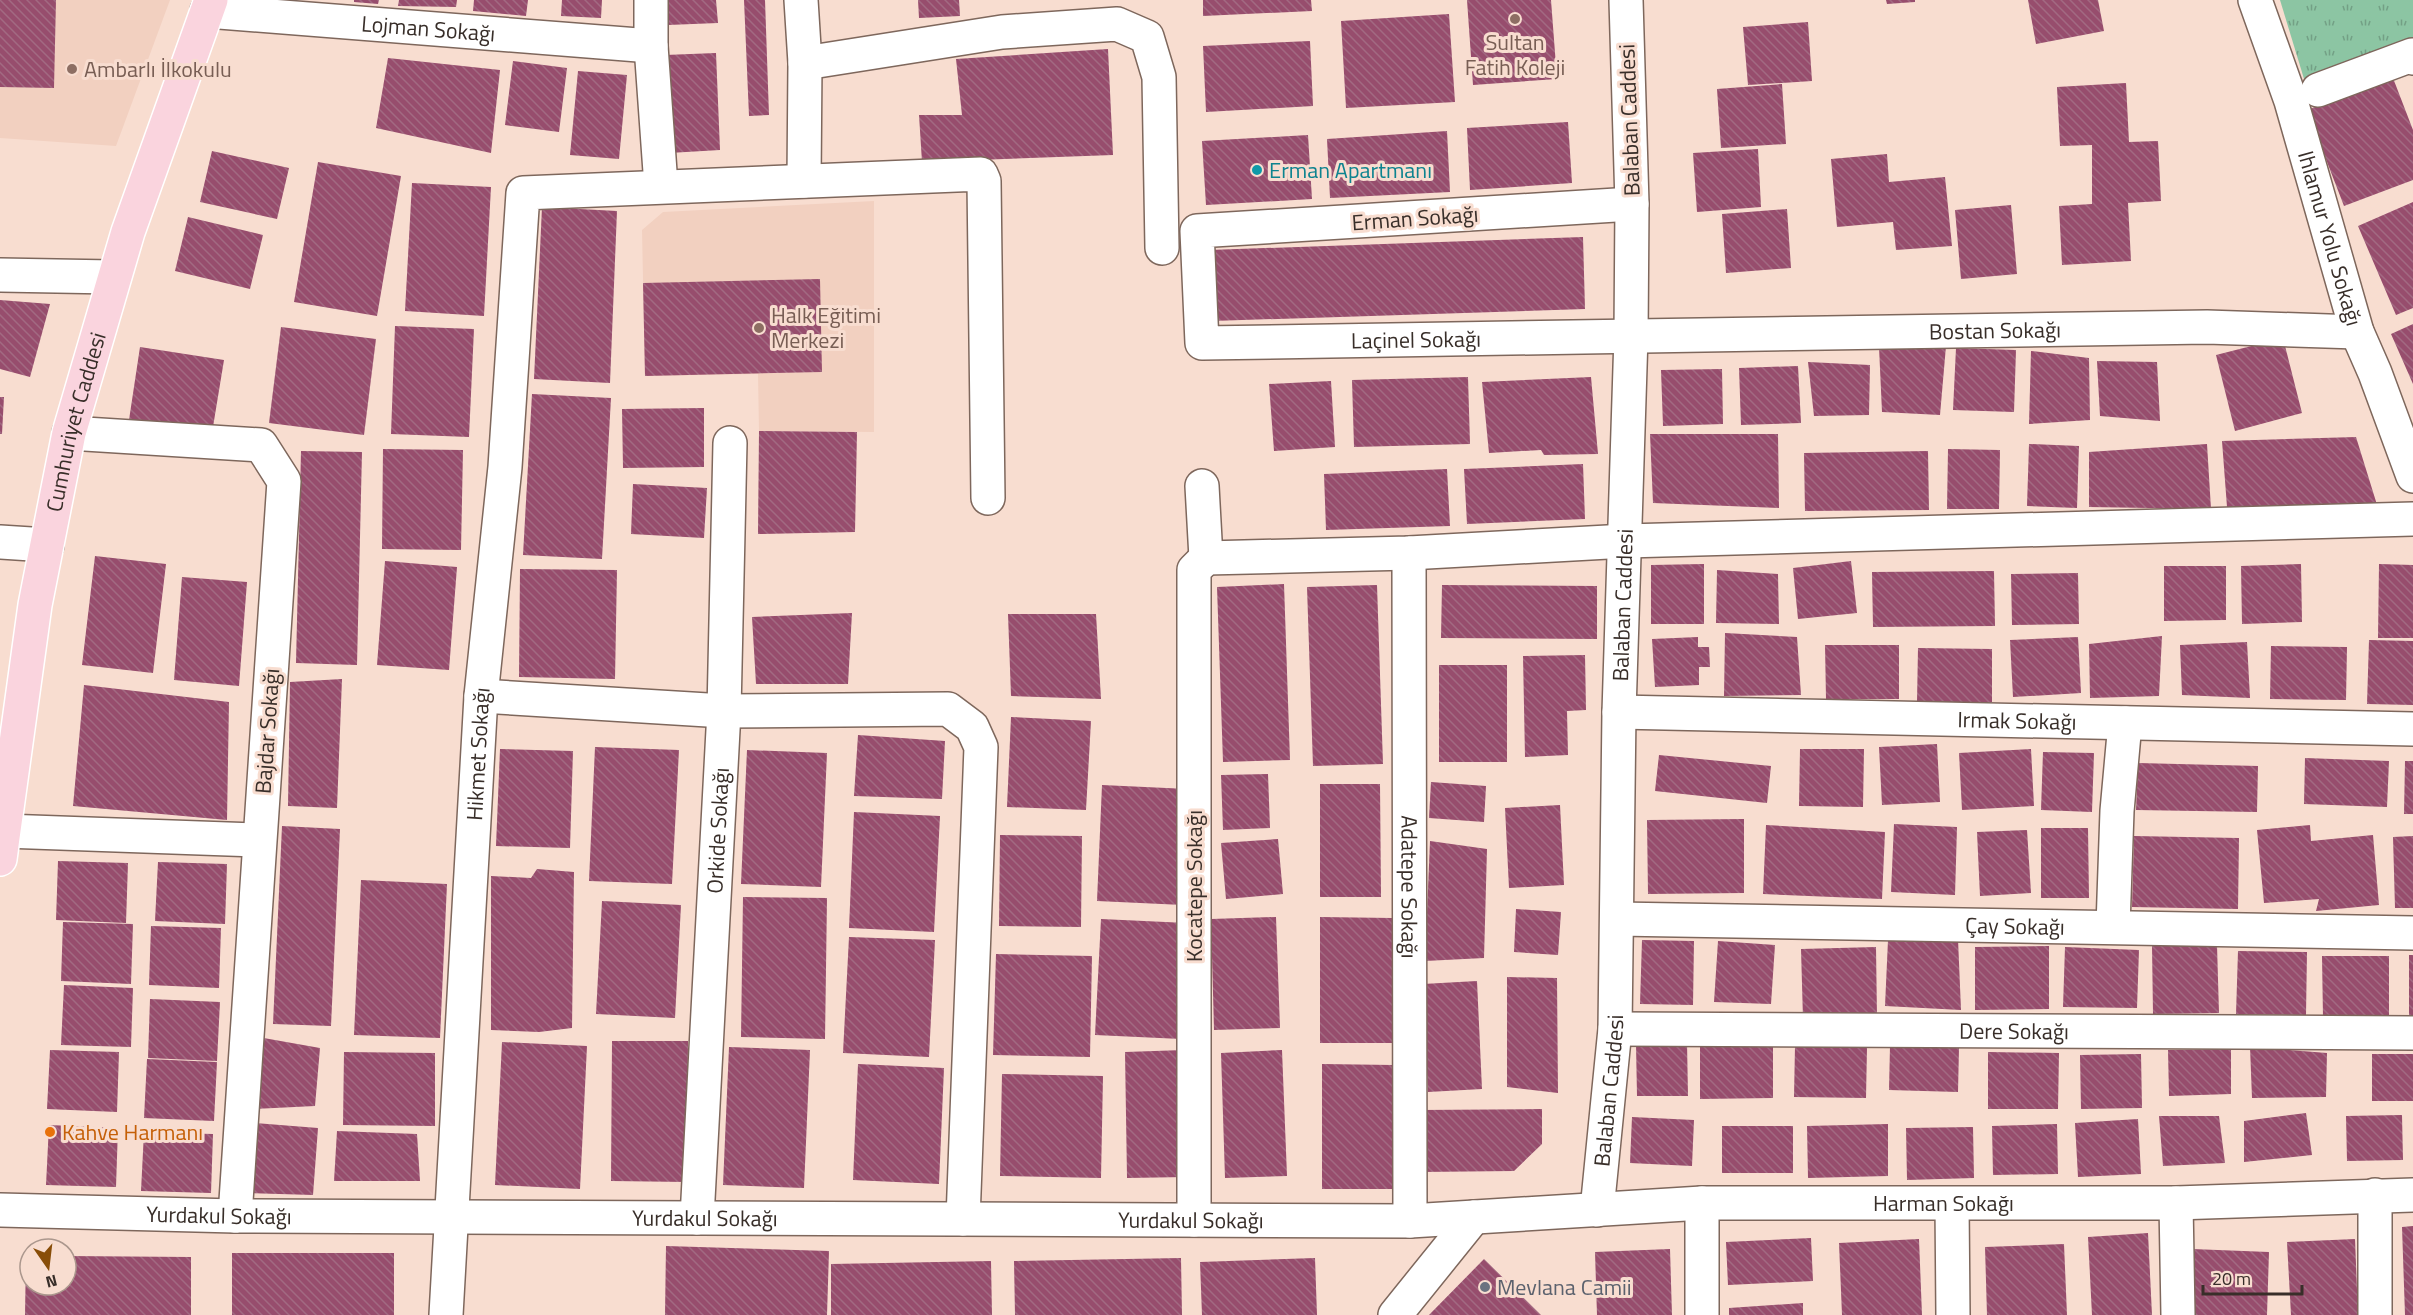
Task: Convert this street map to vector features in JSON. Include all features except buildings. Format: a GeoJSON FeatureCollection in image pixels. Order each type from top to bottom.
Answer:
{"type":"FeatureCollection","features":[{"type":"Feature","properties":{"kind":"main road","name":"Cumhuriyet Caddesi"},"geometry":{"type":"LineString","coordinates":[[2,845],[7,771],[35,604],[69,434],[113,277],[209,5]]}},
{"type":"Feature","properties":{"kind":"street"},"geometry":{"type":"LineString","coordinates":[[651,0],[651,46],[661,186],[981,174],[984,181],[985,200],[988,498]]}},
{"type":"Feature","properties":{"kind":"street"},"geometry":{"type":"LineString","coordinates":[[801,0],[805,63],[804,181]]}},
{"type":"Feature","properties":{"kind":"street","name":"Balaban Caddesi"},"geometry":{"type":"LineString","coordinates":[[1597,1210],[1615,1029],[1619,712],[1631,336],[1632,204],[1626,0]]}},
{"type":"Feature","properties":{"kind":"street","name":"Ihlamur Yolu Sokağı"},"geometry":{"type":"LineString","coordinates":[[2255,0],[2291,101],[2357,332],[2375,373],[2413,476]]}},
{"type":"Feature","properties":{"kind":"street","name":"Lojman Sokağı"},"geometry":{"type":"LineString","coordinates":[[209,5],[651,46]]}},
{"type":"Feature","properties":{"kind":"street"},"geometry":{"type":"LineString","coordinates":[[805,63],[1002,32],[1117,24],[1147,38],[1159,77],[1162,248]]}},
{"type":"Feature","properties":{"kind":"street"},"geometry":{"type":"LineString","coordinates":[[2318,90],[2412,55],[2413,58]]}},
{"type":"Feature","properties":{"kind":"street","name":"Hikmet Sokağı"},"geometry":{"type":"LineString","coordinates":[[446,1315],[482,696],[505,467],[523,194],[661,186]]}},
{"type":"Feature","properties":{"kind":"street","name":"Erman Sokağı"},"geometry":{"type":"LineString","coordinates":[[1202,344],[1197,231],[1632,204]]}},
{"type":"Feature","properties":{"kind":"street"},"geometry":{"type":"LineString","coordinates":[[0,275],[113,277]]}},
{"type":"Feature","properties":{"kind":"street","name":"Bostan Sokağı"},"geometry":{"type":"LineString","coordinates":[[1631,336],[2207,327],[2357,332]]}},
{"type":"Feature","properties":{"kind":"street","name":"Laçinel Sokağı"},"geometry":{"type":"LineString","coordinates":[[1202,344],[1631,336]]}},
{"type":"Feature","properties":{"kind":"street","name":"Bajdar Sokağı"},"geometry":{"type":"LineString","coordinates":[[69,434],[261,445],[284,481],[235,1216]]}},
{"type":"Feature","properties":{"kind":"street","name":"Orkide Sokağı"},"geometry":{"type":"LineString","coordinates":[[697,1218],[724,711],[730,443]]}},
{"type":"Feature","properties":{"kind":"street"},"geometry":{"type":"LineString","coordinates":[[1202,486],[1206,558],[1409,553],[1626,541],[2413,519]]}},
{"type":"Feature","properties":{"kind":"street"},"geometry":{"type":"LineString","coordinates":[[0,542],[47,545]]}},
{"type":"Feature","properties":{"kind":"street","name":"Adatepe Sokağı"},"geometry":{"type":"LineString","coordinates":[[1409,553],[1410,1221]]}},
{"type":"Feature","properties":{"kind":"street","name":"Kocatepe Sokağı"},"geometry":{"type":"LineString","coordinates":[[1194,1220],[1194,570],[1206,558]]}},
{"type":"Feature","properties":{"kind":"street"},"geometry":{"type":"LineString","coordinates":[[482,696],[724,711],[948,709],[972,727],[981,747],[963,1219]]}},
{"type":"Feature","properties":{"kind":"street","name":"Irmak Sokağı"},"geometry":{"type":"LineString","coordinates":[[1619,712],[2413,729]]}},
{"type":"Feature","properties":{"kind":"street"},"geometry":{"type":"LineString","coordinates":[[2113,926],[2117,811],[2125,723]]}},
{"type":"Feature","properties":{"kind":"street"},"geometry":{"type":"LineString","coordinates":[[2,845],[260,840]]}},
{"type":"Feature","properties":{"kind":"street","name":"Çay Sokağı"},"geometry":{"type":"LineString","coordinates":[[1617,919],[2413,933]]}},
{"type":"Feature","properties":{"kind":"street","name":"Dere Sokağı"},"geometry":{"type":"LineString","coordinates":[[1615,1029],[2413,1033]]}},
{"type":"Feature","properties":{"kind":"street"},"geometry":{"type":"LineString","coordinates":[[2375,1194],[2375,1315]]}},
{"type":"Feature","properties":{"kind":"street","name":"Harman Sokağı"},"geometry":{"type":"LineString","coordinates":[[1410,1221],[1702,1203],[2176,1203],[2375,1194],[2413,1195]]}},
{"type":"Feature","properties":{"kind":"street"},"geometry":{"type":"LineString","coordinates":[[1702,1203],[1702,1315]]}},
{"type":"Feature","properties":{"kind":"street"},"geometry":{"type":"LineString","coordinates":[[2176,1203],[2178,1315]]}},
{"type":"Feature","properties":{"kind":"street"},"geometry":{"type":"LineString","coordinates":[[1952,1204],[1953,1315]]}},
{"type":"Feature","properties":{"kind":"street","name":"Yurdakul Sokağı"},"geometry":{"type":"LineString","coordinates":[[0,1210],[235,1216],[453,1215],[1410,1221]]}},
{"type":"Feature","properties":{"kind":"street"},"geometry":{"type":"LineString","coordinates":[[1395,1315],[1474,1217]]}},
{"type":"Feature","properties":{"kind":"shaded area","name":"Ambarlı İlkokulu"},"geometry":{"type":"Polygon","coordinates":[[[0,0],[170,0],[116,146],[0,138],[0,0]]]}},
{"type":"Feature","properties":{"kind":"shaded area","name":"Halk Eğitimi Merkezi"},"geometry":{"type":"Polygon","coordinates":[[[874,201],[874,432],[759,431],[758,374],[645,376],[642,230],[663,212],[874,201]]]}},
{"type":"Feature","properties":{"kind":"green space"},"geometry":{"type":"Polygon","coordinates":[[[2280,0],[2413,0],[2413,51],[2308,92],[2280,0]]]}},
{"type":"Feature","properties":{"kind":"place","name":"Sultan Fatih Koleji"},"geometry":{"type":"Point","coordinates":[1515,19]}},
{"type":"Feature","properties":{"kind":"place","name":"Ambarlı İlkokulu"},"geometry":{"type":"Point","coordinates":[72,69]}},
{"type":"Feature","properties":{"kind":"place","name":"Erman Apartmanı"},"geometry":{"type":"Point","coordinates":[1257,170]}},
{"type":"Feature","properties":{"kind":"place","name":"Halk Eğitimi Merkezi"},"geometry":{"type":"Point","coordinates":[759,328]}},
{"type":"Feature","properties":{"kind":"place","name":"Kahve Harmanı"},"geometry":{"type":"Point","coordinates":[50,1132]}},
{"type":"Feature","properties":{"kind":"place","name":"Mevlana Camii"},"geometry":{"type":"Point","coordinates":[1485,1287]}}]}
